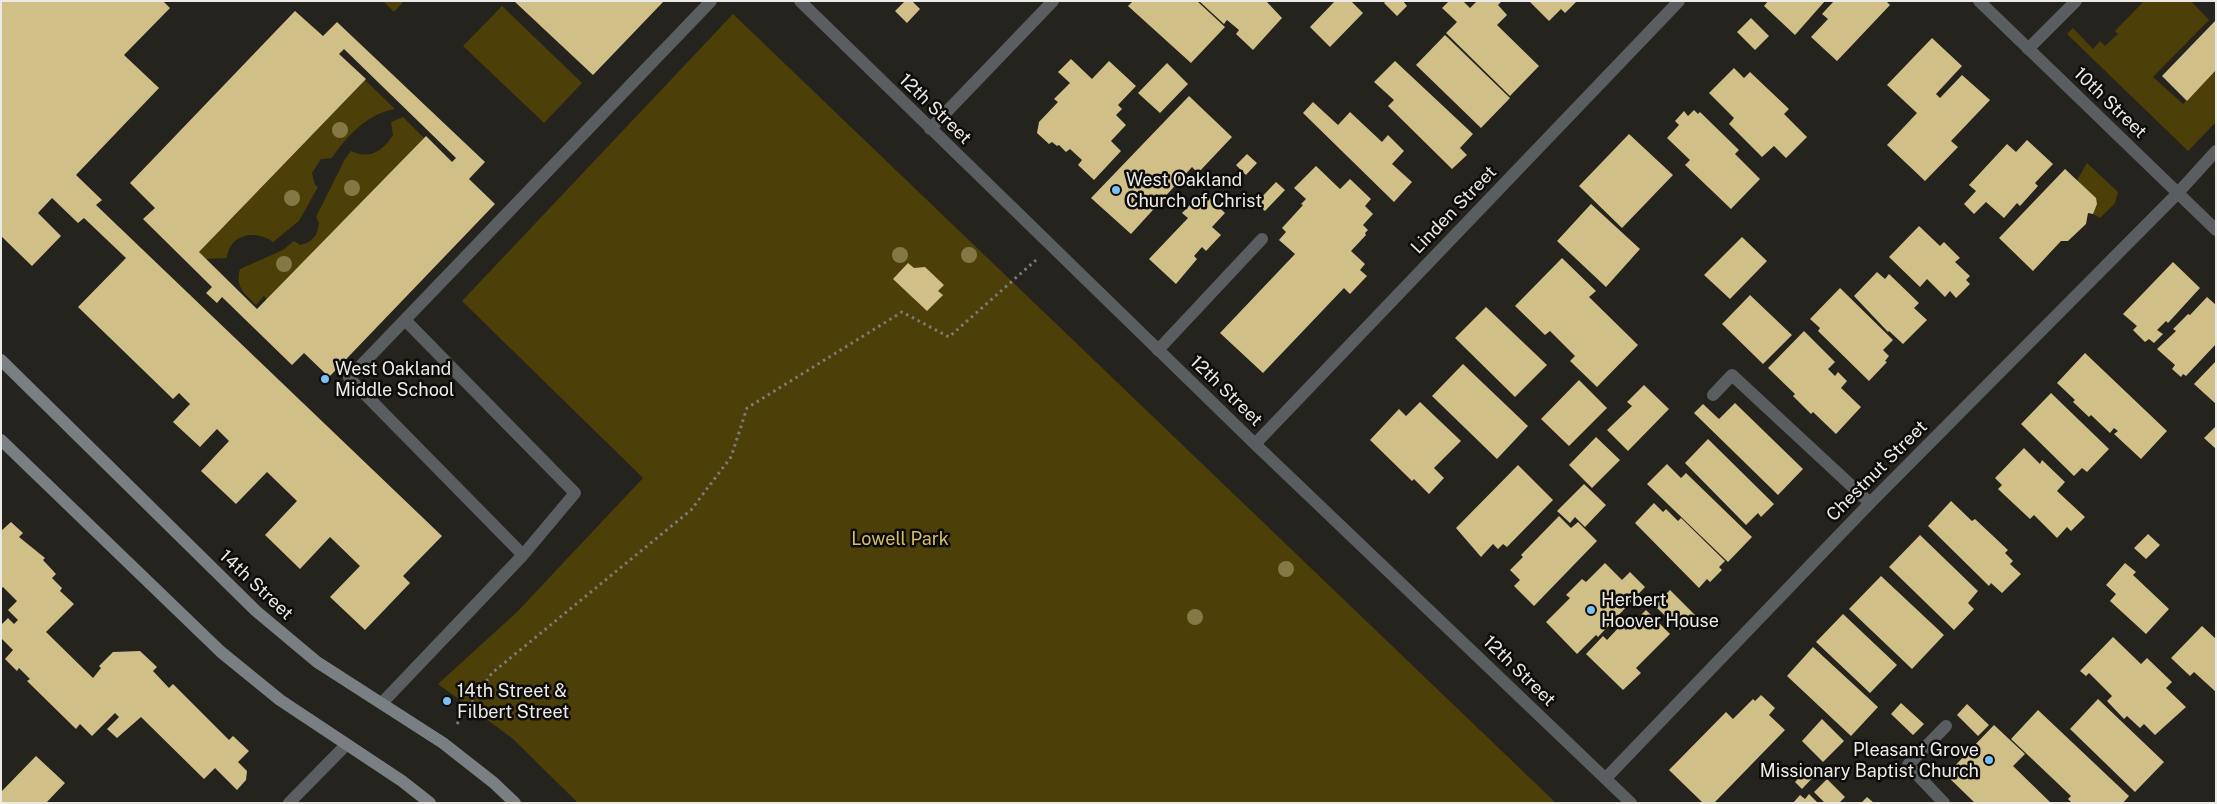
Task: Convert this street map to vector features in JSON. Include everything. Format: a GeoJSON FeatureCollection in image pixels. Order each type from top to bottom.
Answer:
{"type":"FeatureCollection","features":[{"type":"Feature","properties":{"kind":"main road","name":"14th Street"},"geometry":{"type":"LineString","coordinates":[[1,360],[256,611],[316,662],[443,743],[494,783],[515,803]]}},
{"type":"Feature","properties":{"kind":"main road"},"geometry":{"type":"LineString","coordinates":[[3,445],[221,652],[280,700],[402,780],[430,803]]}},
{"type":"Feature","properties":{"kind":"street"},"geometry":{"type":"LineString","coordinates":[[523,554],[349,378],[711,1]]}},
{"type":"Feature","properties":{"kind":"street","name":"12th Street"},"geometry":{"type":"LineString","coordinates":[[800,1],[1255,444],[1631,803]]}},
{"type":"Feature","properties":{"kind":"street"},"geometry":{"type":"LineString","coordinates":[[930,129],[1053,1]]}},
{"type":"Feature","properties":{"kind":"street","name":"Linden Street"},"geometry":{"type":"LineString","coordinates":[[1255,444],[1679,1]]}},
{"type":"Feature","properties":{"kind":"street","name":"10th Street"},"geometry":{"type":"LineString","coordinates":[[1979,1],[2216,230]]}},
{"type":"Feature","properties":{"kind":"street"},"geometry":{"type":"LineString","coordinates":[[2028,49],[2076,1]]}},
{"type":"Feature","properties":{"kind":"street","name":"Chestnut Street"},"geometry":{"type":"LineString","coordinates":[[1606,778],[1870,503],[2177,194],[2216,151]]}},
{"type":"Feature","properties":{"kind":"street"},"geometry":{"type":"LineString","coordinates":[[1158,350],[1262,240]]}},
{"type":"Feature","properties":{"kind":"street"},"geometry":{"type":"LineString","coordinates":[[382,703],[523,554],[575,493],[405,320]]}},
{"type":"Feature","properties":{"kind":"street"},"geometry":{"type":"LineString","coordinates":[[1714,395],[1732,375],[1870,503]]}},
{"type":"Feature","properties":{"kind":"street"},"geometry":{"type":"LineString","coordinates":[[1944,803],[1908,765],[1946,726]]}},
{"type":"Feature","properties":{"kind":"street"},"geometry":{"type":"LineString","coordinates":[[289,803],[346,745]]}},
{"type":"Feature","properties":{"kind":"path"},"geometry":{"type":"LineString","coordinates":[[443,743],[492,673],[691,510],[731,457],[747,408],[902,312],[949,337],[1051,246]]}},
{"type":"Feature","properties":{"kind":"green space"},"geometry":{"type":"Polygon","coordinates":[[[383,1],[404,1],[394,12],[383,1]]]}},
{"type":"Feature","properties":{"kind":"green space"},"geometry":{"type":"Polygon","coordinates":[[[2144,1],[2191,1],[2209,20],[2153,77],[2183,104],[2214,72],[2216,74],[2216,122],[2188,151],[2067,34],[2073,28],[2093,49],[2100,41],[2105,46],[2118,34],[2115,31],[2144,1]]]}},
{"type":"Feature","properties":{"kind":"green space"},"geometry":{"type":"Polygon","coordinates":[[[502,6],[582,83],[544,123],[463,46],[502,6]]]}},
{"type":"Feature","properties":{"kind":"green space","name":"Lowell Park"},"geometry":{"type":"Polygon","coordinates":[[[733,14],[1556,803],[578,803],[512,738],[438,684],[517,612],[643,478],[462,301],[733,14]]]}},
{"type":"Feature","properties":{"kind":"green space"},"geometry":{"type":"Polygon","coordinates":[[[365,80],[395,109],[385,111],[367,121],[351,134],[332,158],[321,159],[312,173],[315,185],[318,187],[299,221],[273,242],[259,236],[244,236],[233,244],[227,258],[206,259],[199,252],[365,80]]]}},
{"type":"Feature","properties":{"kind":"green space"},"geometry":{"type":"Polygon","coordinates":[[[403,117],[424,138],[267,299],[264,296],[256,305],[244,293],[240,285],[240,269],[283,250],[294,241],[300,245],[314,238],[319,223],[316,217],[345,159],[351,151],[364,155],[375,152],[385,146],[393,135],[391,122],[403,117]]]}},
{"type":"Feature","properties":{"kind":"green space"},"geometry":{"type":"Polygon","coordinates":[[[2087,163],[2118,192],[2115,203],[2100,218],[2093,214],[2077,180],[2087,163]]]}},
{"type":"Feature","properties":{"kind":"building"},"geometry":{"type":"Polygon","coordinates":[[[1,1],[163,1],[170,8],[124,55],[159,88],[76,175],[102,200],[96,205],[442,536],[403,576],[410,583],[365,630],[330,597],[360,566],[330,537],[300,569],[265,535],[297,501],[267,472],[236,504],[201,471],[229,441],[217,429],[200,447],[173,422],[190,404],[179,393],[173,399],[78,307],[126,258],[84,218],[78,223],[52,198],[38,213],[61,236],[32,266],[1,236],[1,1]]]}},
{"type":"Feature","properties":{"kind":"building"},"geometry":{"type":"Polygon","coordinates":[[[514,1],[664,1],[593,75],[514,1]]]}},
{"type":"Feature","properties":{"kind":"building"},"geometry":{"type":"Polygon","coordinates":[[[905,1],[912,1],[920,9],[907,23],[895,11],[905,1]]]}},
{"type":"Feature","properties":{"kind":"building"},"geometry":{"type":"Polygon","coordinates":[[[1133,1],[1197,1],[1225,27],[1191,63],[1128,6],[1133,1]]]}},
{"type":"Feature","properties":{"kind":"building"},"geometry":{"type":"Polygon","coordinates":[[[1199,1],[1266,1],[1282,18],[1253,50],[1236,34],[1239,30],[1227,20],[1224,24],[1199,1]]]}},
{"type":"Feature","properties":{"kind":"building"},"geometry":{"type":"Polygon","coordinates":[[[1335,1],[1351,1],[1363,13],[1330,47],[1310,27],[1335,1]]]}},
{"type":"Feature","properties":{"kind":"building"},"geometry":{"type":"Polygon","coordinates":[[[1386,1],[1403,1],[1407,6],[1397,16],[1384,3],[1386,1]]]}},
{"type":"Feature","properties":{"kind":"building"},"geometry":{"type":"Polygon","coordinates":[[[1449,1],[1463,1],[1470,8],[1477,1],[1502,1],[1498,5],[1507,15],[1497,25],[1539,66],[1510,96],[1446,33],[1457,22],[1442,8],[1449,1]]]}},
{"type":"Feature","properties":{"kind":"building"},"geometry":{"type":"Polygon","coordinates":[[[1529,1],[1577,1],[1565,13],[1561,9],[1549,21],[1529,1]]]}},
{"type":"Feature","properties":{"kind":"building"},"geometry":{"type":"Polygon","coordinates":[[[1768,1],[1825,1],[1795,35],[1764,6],[1768,1]]]}},
{"type":"Feature","properties":{"kind":"building"},"geometry":{"type":"Polygon","coordinates":[[[1834,1],[1886,1],[1890,5],[1837,61],[1811,37],[1828,19],[1822,14],[1834,1]]]}},
{"type":"Feature","properties":{"kind":"building"},"geometry":{"type":"Polygon","coordinates":[[[295,11],[323,36],[337,22],[485,162],[469,179],[495,204],[329,377],[304,353],[292,365],[222,297],[217,303],[206,293],[212,287],[143,219],[155,208],[130,183],[295,11]],[[344,49],[339,54],[366,79],[199,252],[257,309],[426,136],[452,162],[456,158],[344,49]]]}},
{"type":"Feature","properties":{"kind":"building"},"geometry":{"type":"Polygon","coordinates":[[[1751,18],[1769,36],[1755,50],[1737,32],[1751,18]]]}},
{"type":"Feature","properties":{"kind":"building"},"geometry":{"type":"Polygon","coordinates":[[[2216,20],[2216,70],[2187,101],[2162,76],[2216,20]]]}},
{"type":"Feature","properties":{"kind":"building"},"geometry":{"type":"Polygon","coordinates":[[[1445,35],[1510,98],[1481,128],[1416,65],[1445,35]]]}},
{"type":"Feature","properties":{"kind":"building"},"geometry":{"type":"Polygon","coordinates":[[[1932,38],[1962,66],[1936,94],[1940,98],[1962,75],[1990,100],[1951,141],[1958,147],[1925,181],[1887,145],[1917,113],[1887,85],[1932,38]]]}},
{"type":"Feature","properties":{"kind":"building"},"geometry":{"type":"Polygon","coordinates":[[[1071,59],[1092,79],[1109,61],[1136,86],[1118,105],[1122,109],[1116,115],[1126,125],[1111,141],[1121,151],[1094,180],[1078,165],[1082,160],[1070,149],[1066,152],[1059,145],[1057,146],[1052,142],[1049,144],[1037,133],[1039,122],[1058,102],[1054,99],[1070,83],[1058,72],[1071,59]]]}},
{"type":"Feature","properties":{"kind":"building"},"geometry":{"type":"Polygon","coordinates":[[[1395,61],[1473,134],[1460,148],[1467,155],[1452,169],[1388,106],[1394,100],[1374,82],[1395,61]]]}},
{"type":"Feature","properties":{"kind":"building"},"geometry":{"type":"Polygon","coordinates":[[[1167,63],[1188,84],[1160,113],[1138,93],[1167,63]]]}},
{"type":"Feature","properties":{"kind":"building"},"geometry":{"type":"Polygon","coordinates":[[[1734,68],[1744,78],[1750,72],[1789,109],[1784,114],[1807,137],[1786,158],[1774,146],[1762,157],[1729,124],[1734,118],[1709,93],[1734,68]]]}},
{"type":"Feature","properties":{"kind":"building"},"geometry":{"type":"Polygon","coordinates":[[[1189,96],[1232,137],[1198,173],[1192,167],[1131,234],[1091,198],[1189,96]]]}},
{"type":"Feature","properties":{"kind":"building"},"geometry":{"type":"Polygon","coordinates":[[[1313,102],[1338,125],[1350,112],[1382,142],[1388,135],[1404,151],[1392,164],[1412,182],[1394,202],[1303,113],[1313,102]]]}},
{"type":"Feature","properties":{"kind":"building"},"geometry":{"type":"Polygon","coordinates":[[[1694,110],[1698,114],[1700,112],[1739,150],[1735,154],[1760,179],[1731,209],[1685,165],[1690,160],[1667,138],[1679,125],[1675,121],[1684,111],[1688,116],[1694,110]]]}},
{"type":"Feature","properties":{"kind":"building"},"geometry":{"type":"Polygon","coordinates":[[[1629,134],[1673,175],[1622,228],[1579,186],[1629,134]]]}},
{"type":"Feature","properties":{"kind":"building"},"geometry":{"type":"Polygon","coordinates":[[[2027,140],[2053,164],[2035,183],[2038,186],[2020,206],[2017,203],[2004,218],[1986,202],[1974,214],[1964,204],[1976,191],[1969,185],[2007,144],[2016,152],[2027,140]]]}},
{"type":"Feature","properties":{"kind":"building"},"geometry":{"type":"Polygon","coordinates":[[[1247,154],[1257,163],[1246,175],[1236,165],[1247,154]]]}},
{"type":"Feature","properties":{"kind":"building"},"geometry":{"type":"Polygon","coordinates":[[[1316,166],[1340,189],[1350,179],[1371,199],[1365,206],[1373,214],[1363,225],[1368,230],[1365,233],[1366,235],[1351,251],[1365,264],[1360,270],[1367,276],[1350,294],[1344,288],[1263,373],[1220,333],[1295,254],[1279,240],[1286,232],[1282,228],[1303,205],[1301,204],[1306,199],[1294,188],[1316,166]]]}},
{"type":"Feature","properties":{"kind":"building"},"geometry":{"type":"Polygon","coordinates":[[[2065,169],[2096,198],[2097,204],[2093,214],[2088,213],[2086,224],[2068,241],[2061,241],[2033,271],[1999,238],[2065,169]]]}},
{"type":"Feature","properties":{"kind":"building"},"geometry":{"type":"Polygon","coordinates":[[[1276,182],[1285,190],[1265,211],[1256,203],[1276,182]]]}},
{"type":"Feature","properties":{"kind":"building"},"geometry":{"type":"Polygon","coordinates":[[[1203,192],[1225,213],[1212,227],[1221,235],[1206,251],[1202,247],[1194,256],[1197,259],[1176,284],[1149,259],[1188,218],[1182,213],[1203,192]]]}},
{"type":"Feature","properties":{"kind":"building"},"geometry":{"type":"Polygon","coordinates":[[[1591,204],[1640,249],[1606,287],[1557,241],[1591,204]]]}},
{"type":"Feature","properties":{"kind":"building"},"geometry":{"type":"Polygon","coordinates":[[[1919,226],[1940,246],[1944,242],[1960,258],[1955,262],[1970,276],[1966,280],[1970,284],[1956,298],[1950,291],[1945,297],[1927,279],[1920,287],[1889,257],[1919,226]]]}},
{"type":"Feature","properties":{"kind":"building"},"geometry":{"type":"Polygon","coordinates":[[[1742,237],[1767,261],[1730,299],[1704,275],[1742,237]]]}},
{"type":"Feature","properties":{"kind":"building"},"geometry":{"type":"Polygon","coordinates":[[[1562,258],[1596,291],[1589,297],[1638,345],[1597,387],[1570,361],[1575,356],[1550,331],[1545,335],[1515,306],[1562,258]]]}},
{"type":"Feature","properties":{"kind":"building"},"geometry":{"type":"Polygon","coordinates":[[[2173,262],[2200,288],[2168,323],[2166,321],[2157,330],[2163,334],[2154,343],[2149,339],[2145,342],[2133,330],[2137,326],[2123,314],[2173,262]]]}},
{"type":"Feature","properties":{"kind":"building"},"geometry":{"type":"Polygon","coordinates":[[[908,263],[914,268],[925,267],[944,285],[938,291],[943,295],[927,311],[893,279],[908,263]]]}},
{"type":"Feature","properties":{"kind":"building"},"geometry":{"type":"Polygon","coordinates":[[[1877,272],[1885,279],[1889,274],[1919,303],[1914,308],[1927,320],[1903,344],[1888,332],[1854,296],[1877,272]]]}},
{"type":"Feature","properties":{"kind":"building"},"geometry":{"type":"Polygon","coordinates":[[[1840,288],[1893,340],[1883,350],[1889,356],[1885,361],[1887,362],[1869,381],[1818,331],[1820,328],[1810,319],[1840,288]]]}},
{"type":"Feature","properties":{"kind":"building"},"geometry":{"type":"Polygon","coordinates":[[[1750,295],[1792,335],[1763,364],[1722,324],[1750,295]]]}},
{"type":"Feature","properties":{"kind":"building"},"geometry":{"type":"Polygon","coordinates":[[[2207,297],[2216,305],[2216,344],[2186,376],[2183,374],[2181,377],[2172,369],[2175,365],[2157,349],[2176,331],[2173,329],[2207,297]]]}},
{"type":"Feature","properties":{"kind":"building"},"geometry":{"type":"Polygon","coordinates":[[[1486,307],[1547,365],[1515,397],[1455,338],[1486,307]]]}},
{"type":"Feature","properties":{"kind":"building"},"geometry":{"type":"Polygon","coordinates":[[[1804,331],[1835,362],[1828,369],[1835,376],[1838,372],[1847,381],[1841,388],[1861,407],[1836,434],[1813,412],[1811,414],[1793,396],[1795,394],[1768,368],[1804,331]]]}},
{"type":"Feature","properties":{"kind":"building"},"geometry":{"type":"Polygon","coordinates":[[[2085,353],[2167,431],[2141,459],[2114,434],[2118,431],[2114,428],[2110,433],[2091,415],[2089,417],[2057,383],[2085,353]]]}},
{"type":"Feature","properties":{"kind":"building"},"geometry":{"type":"Polygon","coordinates":[[[2216,361],[2216,404],[2194,384],[2216,361]]]}},
{"type":"Feature","properties":{"kind":"building"},"geometry":{"type":"Polygon","coordinates":[[[1463,364],[1528,426],[1497,459],[1432,396],[1463,364]]]}},
{"type":"Feature","properties":{"kind":"building"},"geometry":{"type":"Polygon","coordinates":[[[1579,380],[1607,408],[1569,446],[1541,419],[1579,380]]]}},
{"type":"Feature","properties":{"kind":"building"},"geometry":{"type":"Polygon","coordinates":[[[1644,385],[1669,409],[1628,451],[1607,430],[1632,406],[1627,402],[1644,385]]]}},
{"type":"Feature","properties":{"kind":"building"},"geometry":{"type":"Polygon","coordinates":[[[2051,393],[2109,449],[2087,472],[2082,468],[2074,476],[2021,424],[2051,393]]]}},
{"type":"Feature","properties":{"kind":"building"},"geometry":{"type":"Polygon","coordinates":[[[1420,402],[1461,441],[1434,468],[1444,478],[1429,494],[1414,479],[1412,481],[1370,440],[1399,409],[1406,416],[1420,402]]]}},
{"type":"Feature","properties":{"kind":"building"},"geometry":{"type":"Polygon","coordinates":[[[1735,403],[1803,469],[1778,495],[1694,413],[1703,404],[1719,419],[1735,403]]]}},
{"type":"Feature","properties":{"kind":"building"},"geometry":{"type":"Polygon","coordinates":[[[2216,426],[2216,449],[2204,438],[2216,426]]]}},
{"type":"Feature","properties":{"kind":"building"},"geometry":{"type":"Polygon","coordinates":[[[1596,437],[1620,460],[1592,488],[1569,465],[1596,437]]]}},
{"type":"Feature","properties":{"kind":"building"},"geometry":{"type":"Polygon","coordinates":[[[1708,439],[1774,504],[1761,517],[1758,513],[1746,525],[1685,463],[1708,439]]]}},
{"type":"Feature","properties":{"kind":"building"},"geometry":{"type":"Polygon","coordinates":[[[2024,448],[2040,464],[2042,460],[2065,482],[2057,491],[2085,517],[2071,531],[2067,527],[2057,538],[2034,515],[2030,519],[1998,489],[2002,485],[1995,478],[2024,448]]]}},
{"type":"Feature","properties":{"kind":"building"},"geometry":{"type":"Polygon","coordinates":[[[1667,464],[1681,478],[1686,473],[1752,537],[1728,562],[1647,484],[1667,464]]]}},
{"type":"Feature","properties":{"kind":"building"},"geometry":{"type":"Polygon","coordinates":[[[1518,465],[1553,500],[1507,547],[1503,544],[1498,549],[1493,544],[1481,557],[1456,528],[1518,465]]]}},
{"type":"Feature","properties":{"kind":"building"},"geometry":{"type":"Polygon","coordinates":[[[1584,484],[1606,505],[1585,527],[1575,517],[1570,523],[1557,511],[1584,484]]]}},
{"type":"Feature","properties":{"kind":"building"},"geometry":{"type":"Polygon","coordinates":[[[1951,501],[1972,521],[1975,519],[2008,550],[2005,553],[2013,561],[2010,564],[2021,574],[2002,593],[1991,583],[1989,586],[1928,526],[1951,501]]]}},
{"type":"Feature","properties":{"kind":"building"},"geometry":{"type":"Polygon","coordinates":[[[1654,503],[1663,512],[1666,509],[1678,521],[1681,518],[1725,561],[1719,567],[1722,570],[1710,582],[1707,579],[1699,588],[1635,523],[1654,503]]]}},
{"type":"Feature","properties":{"kind":"building"},"geometry":{"type":"Polygon","coordinates":[[[1559,516],[1571,528],[1578,522],[1597,541],[1534,606],[1514,586],[1520,580],[1510,570],[1523,557],[1521,555],[1559,516]]]}},
{"type":"Feature","properties":{"kind":"building"},"geometry":{"type":"Polygon","coordinates":[[[11,522],[23,533],[19,537],[45,558],[43,560],[56,574],[52,578],[62,588],[60,591],[74,604],[46,632],[93,678],[101,668],[99,666],[113,652],[140,651],[157,667],[153,671],[169,688],[173,684],[229,740],[233,736],[249,751],[238,762],[247,771],[246,780],[237,790],[215,768],[204,779],[141,717],[117,738],[107,729],[119,717],[115,713],[92,736],[80,724],[76,729],[27,681],[30,679],[19,668],[17,671],[5,659],[13,650],[1,638],[1,625],[8,618],[14,624],[18,620],[8,610],[17,601],[3,587],[1,589],[1,531],[11,522]]]}},
{"type":"Feature","properties":{"kind":"building"},"geometry":{"type":"Polygon","coordinates":[[[2148,534],[2160,545],[2146,559],[2134,548],[2148,534]]]}},
{"type":"Feature","properties":{"kind":"building"},"geometry":{"type":"Polygon","coordinates":[[[1920,535],[1978,591],[1968,603],[1974,609],[1954,630],[1889,567],[1920,535]]]}},
{"type":"Feature","properties":{"kind":"building","name":"Herbert Hoover House"},"geometry":{"type":"Polygon","coordinates":[[[1605,563],[1622,580],[1630,572],[1645,587],[1598,637],[1596,635],[1577,654],[1546,622],[1570,598],[1566,595],[1582,579],[1586,582],[1605,563]]]}},
{"type":"Feature","properties":{"kind":"building"},"geometry":{"type":"Polygon","coordinates":[[[2125,563],[2136,572],[2133,575],[2169,609],[2146,634],[2110,601],[2116,594],[2106,585],[2125,563]]]}},
{"type":"Feature","properties":{"kind":"building"},"geometry":{"type":"Polygon","coordinates":[[[1881,576],[1944,635],[1912,669],[1849,609],[1881,576]]]}},
{"type":"Feature","properties":{"kind":"building"},"geometry":{"type":"Polygon","coordinates":[[[1670,590],[1695,615],[1680,630],[1655,606],[1670,590]]]}},
{"type":"Feature","properties":{"kind":"building"},"geometry":{"type":"Polygon","coordinates":[[[1646,610],[1670,634],[1636,668],[1641,673],[1623,690],[1586,654],[1603,636],[1607,640],[1621,625],[1626,630],[1646,610]]]}},
{"type":"Feature","properties":{"kind":"building"},"geometry":{"type":"Polygon","coordinates":[[[1843,614],[1897,665],[1870,693],[1816,642],[1843,614]]]}},
{"type":"Feature","properties":{"kind":"building"},"geometry":{"type":"Polygon","coordinates":[[[2202,626],[2216,639],[2216,692],[2194,672],[2190,676],[2171,658],[2202,626]]]}},
{"type":"Feature","properties":{"kind":"building"},"geometry":{"type":"Polygon","coordinates":[[[2113,637],[2141,664],[2147,658],[2172,682],[2166,688],[2186,707],[2155,735],[2144,724],[2140,728],[2127,716],[2124,719],[2107,701],[2112,696],[2089,673],[2086,676],[2080,671],[2113,637]]]}},
{"type":"Feature","properties":{"kind":"building"},"geometry":{"type":"Polygon","coordinates":[[[1813,647],[1878,707],[1851,736],[1787,676],[1813,647]]]}},
{"type":"Feature","properties":{"kind":"building"},"geometry":{"type":"Polygon","coordinates":[[[1761,695],[1775,708],[1769,715],[1785,730],[1714,803],[1703,803],[1669,770],[1726,712],[1733,719],[1753,699],[1755,701],[1761,695]]]}},
{"type":"Feature","properties":{"kind":"building"},"geometry":{"type":"Polygon","coordinates":[[[2098,699],[2164,762],[2135,792],[2070,729],[2098,699]]]}},
{"type":"Feature","properties":{"kind":"building"},"geometry":{"type":"Polygon","coordinates":[[[1901,703],[1924,724],[1913,735],[1891,714],[1901,703]]]}},
{"type":"Feature","properties":{"kind":"building"},"geometry":{"type":"Polygon","coordinates":[[[1967,704],[1989,725],[1978,736],[1957,715],[1967,704]]]}},
{"type":"Feature","properties":{"kind":"building"},"geometry":{"type":"Polygon","coordinates":[[[2038,710],[2129,796],[2123,803],[2072,803],[2068,799],[2071,796],[2011,739],[2038,710]]]}},
{"type":"Feature","properties":{"kind":"building"},"geometry":{"type":"Polygon","coordinates":[[[1822,719],[1844,741],[1823,762],[1802,741],[1822,719]]]}},
{"type":"Feature","properties":{"kind":"building","name":"Pleasant Grove Missionary Baptist Church"},"geometry":{"type":"Polygon","coordinates":[[[1994,725],[2025,754],[2013,766],[2051,803],[1975,803],[1946,775],[1994,725]]]}},
{"type":"Feature","properties":{"kind":"building"},"geometry":{"type":"Polygon","coordinates":[[[36,756],[65,783],[46,803],[1,803],[1,792],[36,756]]]}},
{"type":"Feature","properties":{"kind":"building"},"geometry":{"type":"Polygon","coordinates":[[[1811,765],[1818,772],[1802,789],[1795,782],[1811,765]]]}},
{"type":"Feature","properties":{"kind":"building"},"geometry":{"type":"Polygon","coordinates":[[[1827,779],[1845,797],[1839,803],[1825,803],[1814,792],[1827,779]]]}},
{"type":"Feature","properties":{"kind":"building"},"geometry":{"type":"Polygon","coordinates":[[[1809,794],[1818,803],[1793,803],[1800,795],[1805,799],[1809,794]]]}},
{"type":"Feature","properties":{"kind":"building"},"geometry":{"type":"Polygon","coordinates":[[[1867,797],[1874,803],[1861,803],[1867,797]]]}},
{"type":"Feature","properties":{"kind":"place","name":"West Oakland Church of Christ"},"geometry":{"type":"Point","coordinates":[1116,190]}},
{"type":"Feature","properties":{"kind":"place","name":"West Oakland Middle School"},"geometry":{"type":"Point","coordinates":[325,379]}},
{"type":"Feature","properties":{"kind":"place","name":"Herbert Hoover House"},"geometry":{"type":"Point","coordinates":[1591,610]}},
{"type":"Feature","properties":{"kind":"place","name":"14th Street & Filbert Street"},"geometry":{"type":"Point","coordinates":[447,701]}},
{"type":"Feature","properties":{"kind":"place","name":"Pleasant Grove Missionary Baptist Church"},"geometry":{"type":"Point","coordinates":[1989,760]}}]}
